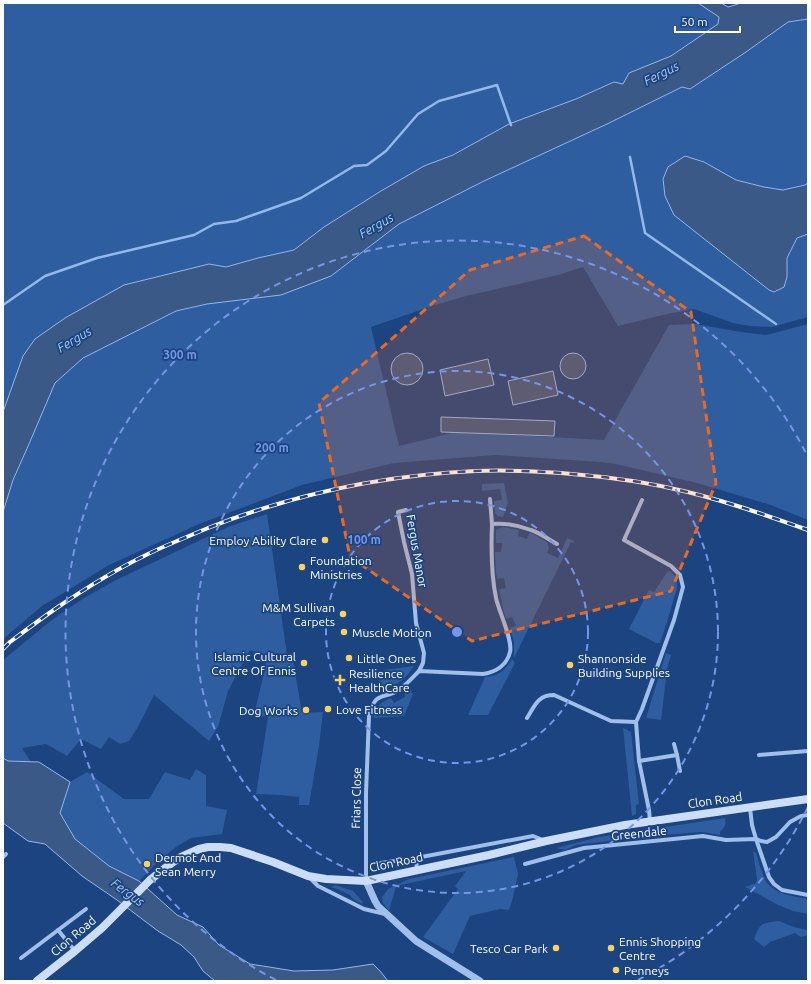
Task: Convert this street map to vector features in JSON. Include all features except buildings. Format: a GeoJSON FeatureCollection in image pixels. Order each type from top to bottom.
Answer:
{"type":"FeatureCollection","features":[{"type":"Feature","properties":{"kind":"main road","name":"Clon Road"},"geometry":{"type":"LineString","coordinates":[[37,981],[75,951],[120,911],[150,880],[173,862],[199,849],[220,846],[231,848],[308,876],[326,879],[366,881],[625,825],[808,799]]}},
{"type":"Feature","properties":{"kind":"street"},"geometry":{"type":"LineString","coordinates":[[419,671],[483,674],[499,668],[507,660],[510,651],[510,641],[496,597],[491,552],[492,524],[490,499]]}},
{"type":"Feature","properties":{"kind":"street"},"geometry":{"type":"LineString","coordinates":[[642,500],[624,540],[671,566],[680,574],[683,587],[674,620],[636,722],[639,761],[650,821]]}},
{"type":"Feature","properties":{"kind":"street","name":"Fergus Manor"},"geometry":{"type":"LineString","coordinates":[[406,510],[398,512],[412,574],[416,623],[424,653],[423,663],[419,671]]}},
{"type":"Feature","properties":{"kind":"street"},"geometry":{"type":"LineString","coordinates":[[492,524],[519,526],[532,530],[557,544]]}},
{"type":"Feature","properties":{"kind":"street","name":"Friars Close"},"geometry":{"type":"LineString","coordinates":[[366,881],[366,793],[370,716],[372,705],[378,698],[400,689],[419,671]]}},
{"type":"Feature","properties":{"kind":"street"},"geometry":{"type":"LineString","coordinates":[[527,718],[540,699],[548,695],[554,695],[611,722],[636,722]]}},
{"type":"Feature","properties":{"kind":"street"},"geometry":{"type":"LineString","coordinates":[[674,744],[680,771]]}},
{"type":"Feature","properties":{"kind":"street"},"geometry":{"type":"LineString","coordinates":[[759,755],[808,751]]}},
{"type":"Feature","properties":{"kind":"street"},"geometry":{"type":"LineString","coordinates":[[639,761],[677,754]]}},
{"type":"Feature","properties":{"kind":"street"},"geometry":{"type":"LineString","coordinates":[[750,808],[752,825],[769,877],[774,884],[782,890],[808,895]]}},
{"type":"Feature","properties":{"kind":"street","name":"Greendale"},"geometry":{"type":"LineString","coordinates":[[525,864],[584,848],[703,836],[726,840],[756,839],[767,842],[776,837],[790,822],[801,816],[808,815]]}},
{"type":"Feature","properties":{"kind":"street"},"geometry":{"type":"LineString","coordinates":[[381,863],[533,836],[546,841]]}},
{"type":"Feature","properties":{"kind":"street"},"geometry":{"type":"LineString","coordinates":[[416,858],[418,870]]}},
{"type":"Feature","properties":{"kind":"street"},"geometry":{"type":"LineString","coordinates":[[308,876],[318,886],[364,909],[385,914]]}},
{"type":"Feature","properties":{"kind":"street"},"geometry":{"type":"LineString","coordinates":[[366,881],[375,901],[385,914],[416,941],[480,981]]}},
{"type":"Feature","properties":{"kind":"street"},"geometry":{"type":"LineString","coordinates":[[21,958],[86,909]]}},
{"type":"Feature","properties":{"kind":"street"},"geometry":{"type":"LineString","coordinates":[[58,930],[75,951]]}},
{"type":"Feature","properties":{"kind":"highlighted area"},"geometry":{"type":"Polygon","coordinates":[[[584,236],[691,312],[716,483],[671,591],[472,641],[350,557],[319,403],[470,270],[584,236]]]}},
{"type":"Feature","properties":{"kind":"shaded area"},"geometry":{"type":"Polygon","coordinates":[[[3,3],[698,3],[719,17],[718,24],[671,56],[629,73],[623,85],[614,82],[576,99],[510,124],[453,155],[424,166],[324,227],[294,250],[226,267],[209,264],[23,356],[3,412],[3,3]]]}},
{"type":"Feature","properties":{"kind":"shaded area"},"geometry":{"type":"Polygon","coordinates":[[[808,19],[808,317],[772,327],[750,326],[733,323],[694,309],[618,326],[583,267],[558,275],[466,296],[371,327],[399,446],[456,432],[604,440],[669,325],[695,324],[766,335],[808,324],[808,520],[771,505],[697,483],[616,464],[495,455],[394,463],[302,485],[199,524],[109,565],[42,606],[3,639],[3,512],[13,480],[55,383],[83,358],[176,311],[331,276],[399,224],[484,181],[607,124],[682,87],[690,89],[788,22],[808,19]]]}},
{"type":"Feature","properties":{"kind":"shaded area"},"geometry":{"type":"Polygon","coordinates":[[[504,483],[508,503],[503,517],[498,516],[495,513],[494,501],[502,500],[500,489],[482,491],[482,484],[504,483]]]}},
{"type":"Feature","properties":{"kind":"shaded area"},"geometry":{"type":"Polygon","coordinates":[[[267,514],[287,655],[292,655],[302,713],[323,712],[309,805],[299,805],[299,797],[256,794],[268,717],[254,715],[268,656],[250,650],[228,691],[218,727],[209,741],[154,695],[129,741],[120,744],[109,737],[101,749],[81,739],[67,756],[46,744],[22,748],[31,762],[8,761],[3,758],[3,660],[53,619],[84,598],[116,580],[228,527],[267,514]]]}},
{"type":"Feature","properties":{"kind":"shaded area"},"geometry":{"type":"Polygon","coordinates":[[[503,527],[519,530],[518,536],[527,539],[529,533],[533,534],[547,542],[549,548],[547,553],[558,558],[567,538],[574,541],[573,543],[571,542],[514,658],[514,642],[510,628],[516,626],[512,617],[506,619],[499,589],[506,588],[504,578],[497,579],[496,573],[495,552],[501,552],[502,543],[496,543],[496,530],[503,527]]]}},
{"type":"Feature","properties":{"kind":"shaded area"},"geometry":{"type":"Polygon","coordinates":[[[668,571],[673,574],[677,581],[677,589],[660,643],[656,643],[629,629],[649,590],[654,592],[668,571]]]}},
{"type":"Feature","properties":{"kind":"shaded area"},"geometry":{"type":"Polygon","coordinates":[[[666,653],[671,655],[667,669],[661,720],[646,718],[666,653]]]}},
{"type":"Feature","properties":{"kind":"shaded area"},"geometry":{"type":"Polygon","coordinates":[[[512,659],[515,663],[488,715],[468,715],[485,677],[502,672],[512,659]]]}},
{"type":"Feature","properties":{"kind":"shaded area"},"geometry":{"type":"Polygon","coordinates":[[[414,666],[398,683],[383,690],[376,686],[384,674],[384,670],[414,666]]]}},
{"type":"Feature","properties":{"kind":"shaded area"},"geometry":{"type":"Polygon","coordinates":[[[409,688],[413,694],[404,716],[373,718],[381,703],[391,698],[394,703],[405,697],[404,692],[409,688]]]}},
{"type":"Feature","properties":{"kind":"shaded area"},"geometry":{"type":"Polygon","coordinates":[[[623,728],[631,732],[639,804],[636,805],[636,814],[632,816],[623,728]]]}},
{"type":"Feature","properties":{"kind":"shaded area"},"geometry":{"type":"Polygon","coordinates":[[[196,769],[206,775],[206,806],[227,810],[222,834],[191,838],[176,847],[159,861],[139,881],[109,866],[75,839],[59,813],[70,782],[87,772],[124,799],[149,799],[165,772],[190,780],[196,769]]]}},
{"type":"Feature","properties":{"kind":"shaded area"},"geometry":{"type":"Polygon","coordinates":[[[725,818],[725,826],[720,832],[720,835],[702,832],[649,836],[576,845],[565,850],[556,848],[599,837],[725,818]]]}},
{"type":"Feature","properties":{"kind":"shaded area"},"geometry":{"type":"Polygon","coordinates":[[[753,851],[756,853],[762,873],[767,883],[781,893],[808,899],[808,914],[793,911],[778,905],[745,887],[756,883],[757,879],[753,851]]]}},
{"type":"Feature","properties":{"kind":"shaded area"},"geometry":{"type":"Polygon","coordinates":[[[514,857],[518,874],[509,910],[500,909],[470,916],[453,954],[423,937],[458,889],[455,886],[466,871],[396,886],[389,911],[383,903],[382,897],[388,889],[409,879],[514,857]]]}},
{"type":"Feature","properties":{"kind":"shaded area"},"geometry":{"type":"Polygon","coordinates":[[[336,885],[353,891],[363,902],[362,904],[353,899],[350,895],[330,887],[336,885]]]}},
{"type":"Feature","properties":{"kind":"shaded area"},"geometry":{"type":"Polygon","coordinates":[[[779,921],[807,930],[808,935],[801,937],[795,933],[770,942],[764,947],[754,939],[762,925],[769,922],[779,921]]]}},
{"type":"Feature","properties":{"kind":"water","name":"Fergus"},"geometry":{"type":"Polygon","coordinates":[[[698,3],[721,3],[728,7],[741,3],[808,3],[808,19],[788,22],[690,89],[682,87],[607,124],[484,181],[399,224],[331,276],[281,295],[207,304],[176,311],[83,358],[55,383],[13,480],[3,512],[3,412],[23,356],[35,339],[65,318],[124,285],[209,264],[226,267],[294,250],[324,227],[424,166],[453,155],[509,124],[576,99],[614,82],[623,84],[629,73],[671,56],[718,24],[719,17],[698,3]]]}},
{"type":"Feature","properties":{"kind":"water"},"geometry":{"type":"Polygon","coordinates":[[[685,156],[704,162],[736,180],[764,187],[783,190],[808,183],[808,234],[797,238],[787,258],[787,277],[784,287],[774,292],[769,290],[674,215],[665,196],[663,179],[668,167],[685,156]]]}},
{"type":"Feature","properties":{"kind":"water"},"geometry":{"type":"Polygon","coordinates":[[[404,353],[410,353],[419,357],[423,369],[419,381],[410,385],[404,385],[395,381],[391,372],[391,366],[395,357],[404,353]]]}},
{"type":"Feature","properties":{"kind":"water"},"geometry":{"type":"Polygon","coordinates":[[[573,353],[582,357],[586,366],[582,375],[573,379],[564,375],[560,366],[564,357],[573,353]]]}},
{"type":"Feature","properties":{"kind":"water"},"geometry":{"type":"Polygon","coordinates":[[[488,359],[494,385],[445,396],[440,370],[488,359]]]}},
{"type":"Feature","properties":{"kind":"water"},"geometry":{"type":"Polygon","coordinates":[[[553,371],[558,395],[513,405],[508,381],[553,371]]]}},
{"type":"Feature","properties":{"kind":"water"},"geometry":{"type":"Polygon","coordinates":[[[441,417],[555,421],[554,436],[441,432],[441,417]]]}},
{"type":"Feature","properties":{"kind":"water","name":"Fergus"},"geometry":{"type":"Polygon","coordinates":[[[3,758],[8,761],[39,762],[70,782],[60,813],[75,839],[109,866],[139,881],[177,915],[203,927],[219,945],[250,964],[294,971],[333,970],[373,964],[388,981],[215,981],[203,971],[194,957],[181,945],[158,931],[82,876],[45,844],[28,841],[3,823],[3,758]]]}},
{"type":"Feature","properties":{"kind":"waterway"},"geometry":{"type":"LineString","coordinates":[[3,305],[45,276],[97,258],[194,235],[214,224],[236,221],[301,198],[354,166],[367,165],[386,151],[418,114],[439,101],[497,85],[511,125]]}},
{"type":"Feature","properties":{"kind":"waterway"},"geometry":{"type":"LineString","coordinates":[[630,157],[645,233],[776,324]]}},
{"type":"Feature","properties":{"kind":"railway"},"geometry":{"type":"LineString","coordinates":[[3,649],[34,624],[79,593],[123,567],[161,548],[208,528],[273,505],[340,488],[373,482],[442,473],[476,471],[540,472],[602,477],[688,492],[740,507],[808,530]]}},
{"type":"Feature","properties":{"kind":"place","name":"Employ Ability Clare"},"geometry":{"type":"Point","coordinates":[325,540]}},
{"type":"Feature","properties":{"kind":"place","name":"Foundation Ministries"},"geometry":{"type":"Point","coordinates":[302,567]}},
{"type":"Feature","properties":{"kind":"place","name":"M&M Sullivan Carpets"},"geometry":{"type":"Point","coordinates":[343,614]}},
{"type":"Feature","properties":{"kind":"place","name":"Muscle Motion"},"geometry":{"type":"Point","coordinates":[344,632]}},
{"type":"Feature","properties":{"kind":"place","name":"Little Ones"},"geometry":{"type":"Point","coordinates":[349,658]}},
{"type":"Feature","properties":{"kind":"place","name":"Islamic Cultural Centre Of Ennis"},"geometry":{"type":"Point","coordinates":[304,663]}},
{"type":"Feature","properties":{"kind":"place","name":"Shannonside Building Supplies"},"geometry":{"type":"Point","coordinates":[570,665]}},
{"type":"Feature","properties":{"kind":"place","name":"Resilience HealthCare"},"geometry":{"type":"Point","coordinates":[340,680]}},
{"type":"Feature","properties":{"kind":"place","name":"Love Fitness"},"geometry":{"type":"Point","coordinates":[328,709]}},
{"type":"Feature","properties":{"kind":"place","name":"Dog Works"},"geometry":{"type":"Point","coordinates":[306,710]}},
{"type":"Feature","properties":{"kind":"place","name":"Dermot And Sean Merry"},"geometry":{"type":"Point","coordinates":[147,864]}},
{"type":"Feature","properties":{"kind":"place","name":"Tesco Car Park"},"geometry":{"type":"Point","coordinates":[556,948]}},
{"type":"Feature","properties":{"kind":"place","name":"Ennis Shopping Centre"},"geometry":{"type":"Point","coordinates":[611,948]}},
{"type":"Feature","properties":{"kind":"place","name":"Penneys"},"geometry":{"type":"Point","coordinates":[616,970]}}]}
